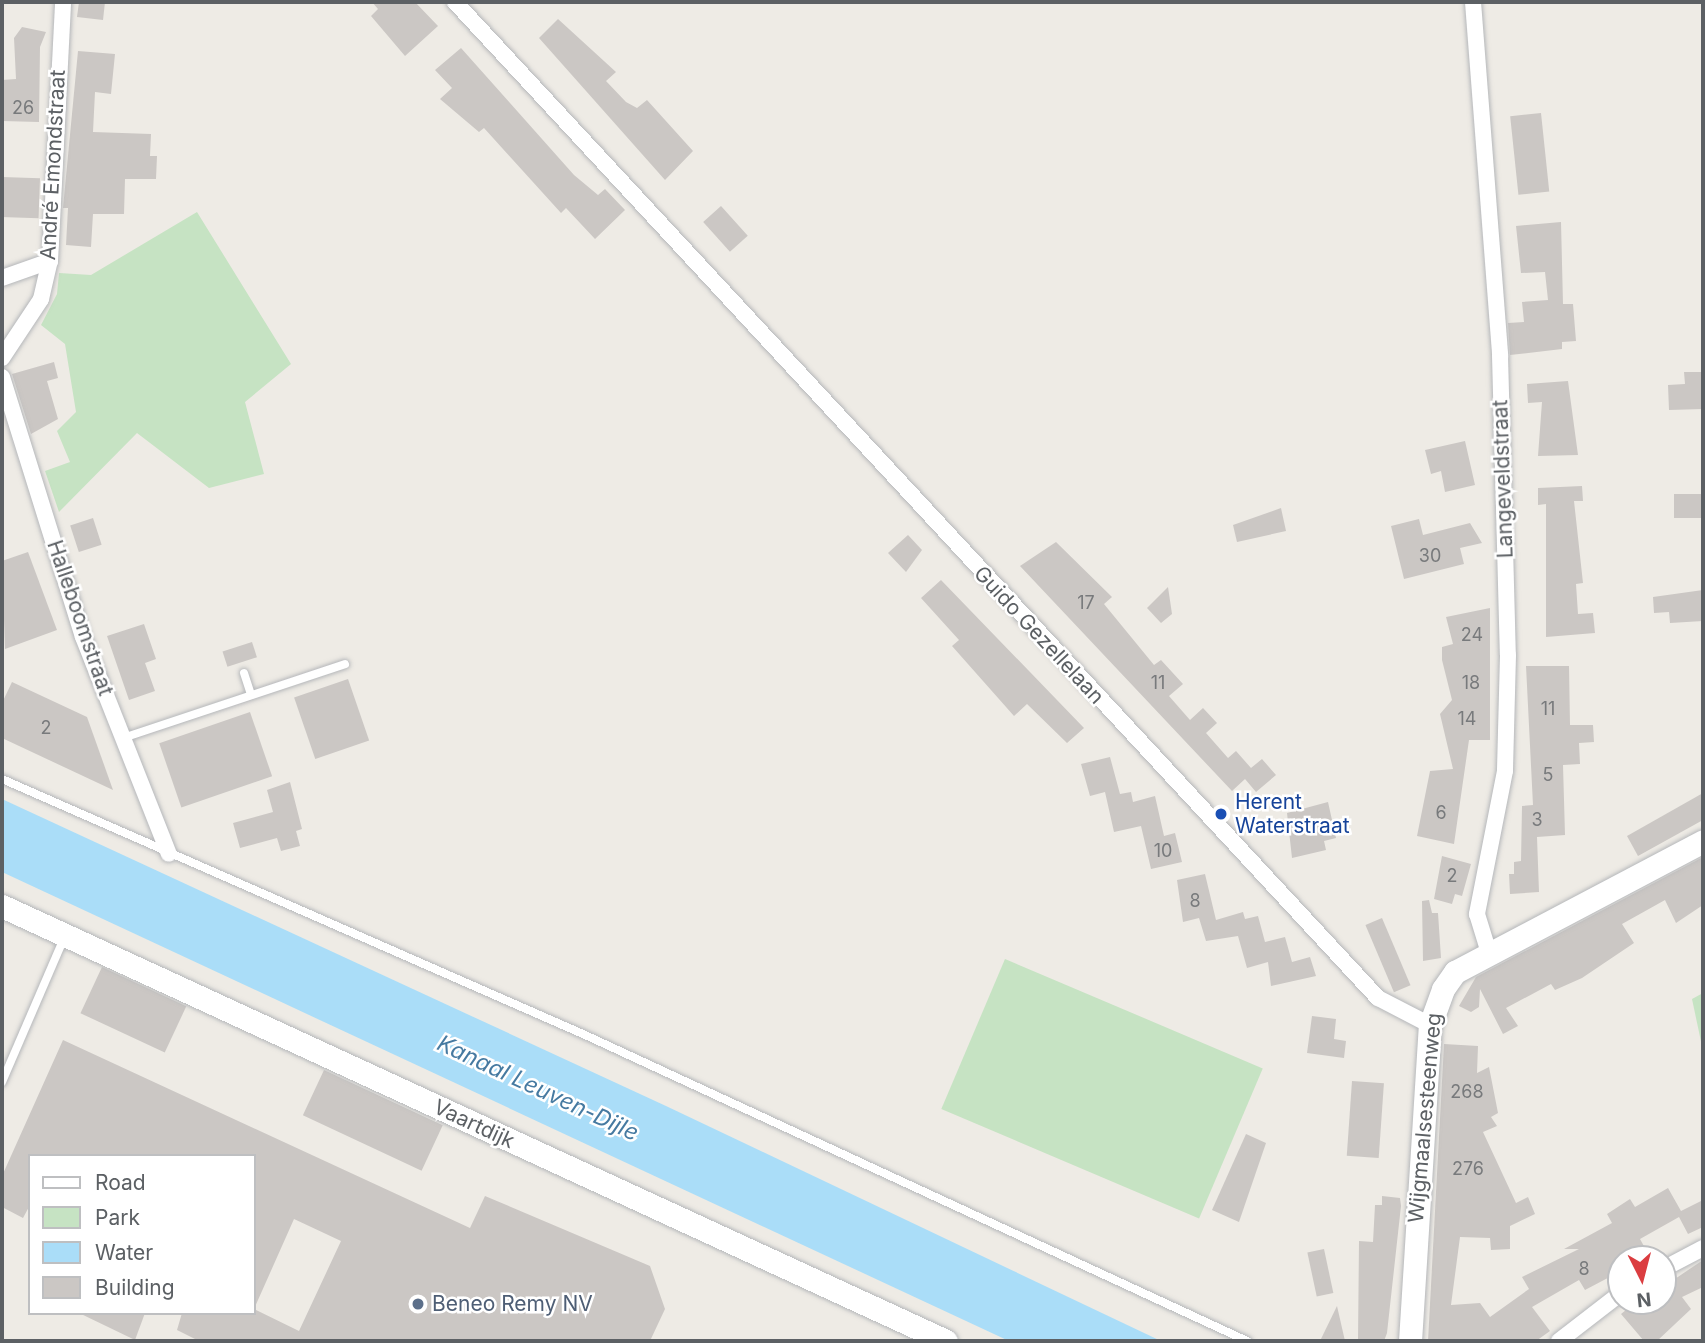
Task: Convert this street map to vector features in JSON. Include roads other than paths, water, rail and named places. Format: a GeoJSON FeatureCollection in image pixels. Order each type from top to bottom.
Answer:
{"type":"FeatureCollection","features":[{"type":"Feature","properties":{"kind":"street","name":"André Emondstraat"},"geometry":{"type":"LineString","coordinates":[[2,358],[41,299],[50,261],[63,2]]}},
{"type":"Feature","properties":{"kind":"street","name":"Guido Gezellelaan"},"geometry":{"type":"LineString","coordinates":[[456,2],[1378,998],[1430,1025]]}},
{"type":"Feature","properties":{"kind":"street","name":"Langeveldstraat"},"geometry":{"type":"LineString","coordinates":[[1473,2],[1500,355],[1508,655],[1505,771],[1478,914],[1489,953]]}},
{"type":"Feature","properties":{"kind":"street"},"geometry":{"type":"LineString","coordinates":[[2,278],[50,261]]}},
{"type":"Feature","properties":{"kind":"street","name":"Halleboomstraat"},"geometry":{"type":"LineString","coordinates":[[2,377],[83,637],[169,854]]}},
{"type":"Feature","properties":{"kind":"street","name":"Wijgmaalsesteenweg"},"geometry":{"type":"LineString","coordinates":[[1410,1341],[1430,1025],[1455,971],[1703,841]]}},
{"type":"Feature","properties":{"kind":"street","name":"Vaartdijk"},"geometry":{"type":"LineString","coordinates":[[2,906],[946,1341]]}},
{"type":"Feature","properties":{"kind":"street"},"geometry":{"type":"LineString","coordinates":[[1677,1262],[1703,1248]]}},
{"type":"Feature","properties":{"kind":"street"},"geometry":{"type":"LineString","coordinates":[[1559,1341],[1607,1304]]}},
{"type":"Feature","properties":{"kind":"lane"},"geometry":{"type":"LineString","coordinates":[[123,738],[345,664]]}},
{"type":"Feature","properties":{"kind":"lane"},"geometry":{"type":"LineString","coordinates":[[243,673],[251,695]]}},
{"type":"Feature","properties":{"kind":"lane"},"geometry":{"type":"LineString","coordinates":[[2,779],[583,1034],[1247,1341]]}},
{"type":"Feature","properties":{"kind":"lane"},"geometry":{"type":"LineString","coordinates":[[2,1082],[65,936]]}},
{"type":"Feature","properties":{"kind":"water","name":"Kanaal Leuven-Dijle"},"geometry":{"type":"Polygon","coordinates":[[[2,799],[666,1106],[1161,1341],[1009,1341],[2,872],[2,799]]]}},
{"type":"Feature","properties":{"kind":"place","name":"Herent Waterstraat"},"geometry":{"type":"Point","coordinates":[1221,814]}},
{"type":"Feature","properties":{"kind":"place","name":"Beneo Remy NV"},"geometry":{"type":"Point","coordinates":[418,1304]}}]}
